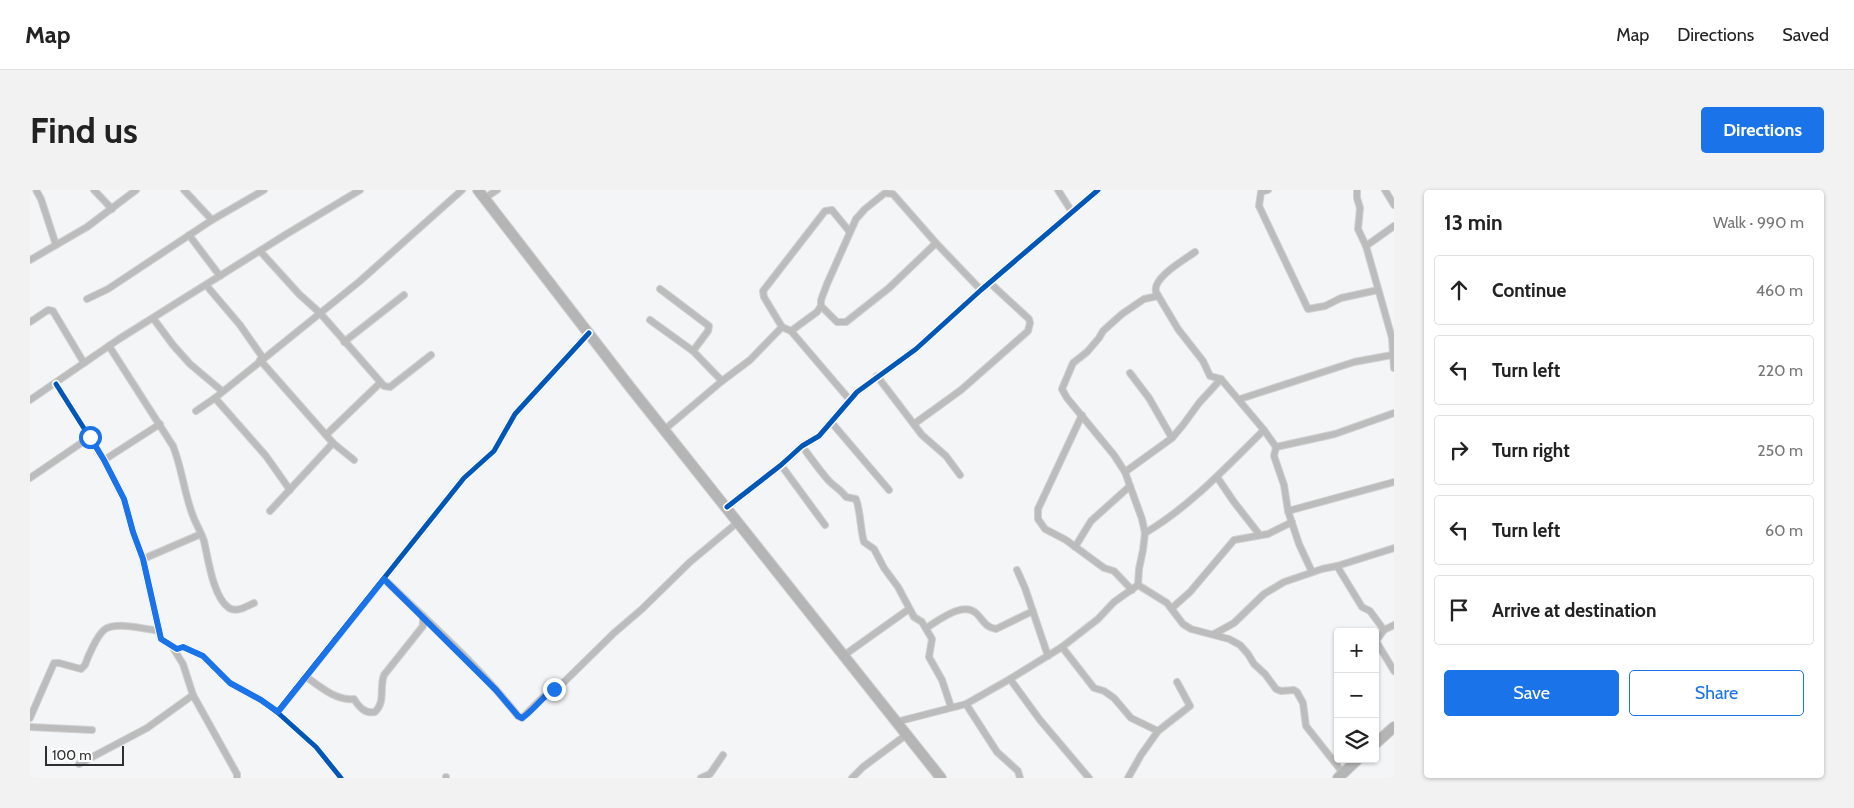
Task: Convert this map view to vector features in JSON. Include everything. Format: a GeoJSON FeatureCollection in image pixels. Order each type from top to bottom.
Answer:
{"type":"FeatureCollection","features":[{"type":"Feature","properties":{"kind":"main road"},"geometry":{"type":"LineString","coordinates":[[481,194],[552,288],[938,777]]}},
{"type":"Feature","properties":{"kind":"main road"},"geometry":{"type":"LineString","coordinates":[[1379,740],[1394,727]]}},
{"type":"Feature","properties":{"kind":"main road"},"geometry":{"type":"LineString","coordinates":[[1340,776],[1354,763]]}},
{"type":"Feature","properties":{"kind":"street"},"geometry":{"type":"LineString","coordinates":[[36,190],[41,199],[56,245]]}},
{"type":"Feature","properties":{"kind":"street"},"geometry":{"type":"LineString","coordinates":[[94,190],[112,209]]}},
{"type":"Feature","properties":{"kind":"street"},"geometry":{"type":"LineString","coordinates":[[30,260],[87,227],[136,190]]}},
{"type":"Feature","properties":{"kind":"street"},"geometry":{"type":"LineString","coordinates":[[184,190],[212,220]]}},
{"type":"Feature","properties":{"kind":"street"},"geometry":{"type":"LineString","coordinates":[[87,299],[108,289],[212,220],[264,190]]}},
{"type":"Feature","properties":{"kind":"street"},"geometry":{"type":"LineString","coordinates":[[30,400],[153,318],[360,190]]}},
{"type":"Feature","properties":{"kind":"street"},"geometry":{"type":"LineString","coordinates":[[196,411],[215,398],[360,281],[462,190]]}},
{"type":"Feature","properties":{"kind":"street"},"geometry":{"type":"LineString","coordinates":[[481,194],[497,190]]}},
{"type":"Feature","properties":{"kind":"street"},"geometry":{"type":"LineString","coordinates":[[1058,190],[1072,212]]}},
{"type":"Feature","properties":{"kind":"street"},"geometry":{"type":"LineString","coordinates":[[726,508],[782,465],[802,446],[819,436],[849,399],[877,376],[916,349],[981,290],[1098,190]]}},
{"type":"Feature","properties":{"kind":"street"},"geometry":{"type":"LineString","coordinates":[[1268,190],[1261,192],[1259,206],[1308,309],[1325,306],[1341,298],[1378,290]]}},
{"type":"Feature","properties":{"kind":"street"},"geometry":{"type":"LineString","coordinates":[[1358,190],[1357,198],[1360,208],[1358,229],[1366,246],[1392,338],[1394,368]]}},
{"type":"Feature","properties":{"kind":"street"},"geometry":{"type":"LineString","coordinates":[[1385,190],[1394,205]]}},
{"type":"Feature","properties":{"kind":"street"},"geometry":{"type":"LineString","coordinates":[[791,331],[817,312],[821,306],[821,300],[849,231],[865,208],[885,193],[890,192],[981,290]]}},
{"type":"Feature","properties":{"kind":"street"},"geometry":{"type":"LineString","coordinates":[[849,231],[832,210],[825,211],[763,291],[764,297],[782,327],[791,331],[849,399]]}},
{"type":"Feature","properties":{"kind":"street"},"geometry":{"type":"LineString","coordinates":[[1366,246],[1394,226]]}},
{"type":"Feature","properties":{"kind":"street"},"geometry":{"type":"LineString","coordinates":[[190,235],[220,276]]}},
{"type":"Feature","properties":{"kind":"street"},"geometry":{"type":"LineString","coordinates":[[821,306],[837,322],[846,322],[895,283],[936,243]]}},
{"type":"Feature","properties":{"kind":"street"},"geometry":{"type":"LineString","coordinates":[[260,251],[299,294],[320,313],[384,386],[390,386],[431,355]]}},
{"type":"Feature","properties":{"kind":"street"},"geometry":{"type":"LineString","coordinates":[[1195,252],[1167,272],[1157,282],[1154,289],[1178,329],[1203,361],[1210,376],[1221,379],[1240,399],[1276,447],[1274,456],[1284,485],[1288,511],[1312,572]]}},
{"type":"Feature","properties":{"kind":"street"},"geometry":{"type":"LineString","coordinates":[[914,424],[961,390],[1028,331],[1029,319],[990,283]]}},
{"type":"Feature","properties":{"kind":"street"},"geometry":{"type":"LineString","coordinates":[[206,285],[240,325],[262,359],[326,435],[354,460]]}},
{"type":"Feature","properties":{"kind":"street"},"geometry":{"type":"LineString","coordinates":[[660,289],[709,326],[708,331],[693,351]]}},
{"type":"Feature","properties":{"kind":"street"},"geometry":{"type":"LineString","coordinates":[[344,342],[404,295]]}},
{"type":"Feature","properties":{"kind":"street"},"geometry":{"type":"LineString","coordinates":[[1138,585],[1138,569],[1145,533],[1142,519],[1125,472],[1114,455],[1067,398],[1062,389],[1073,363],[1099,338],[1103,331],[1122,314],[1144,299],[1158,296]]}},
{"type":"Feature","properties":{"kind":"street"},"geometry":{"type":"LineString","coordinates":[[30,322],[48,310],[53,311],[84,363]]}},
{"type":"Feature","properties":{"kind":"street"},"geometry":{"type":"LineString","coordinates":[[153,318],[190,364],[222,391]]}},
{"type":"Feature","properties":{"kind":"street"},"geometry":{"type":"LineString","coordinates":[[650,320],[693,351],[722,381]]}},
{"type":"Feature","properties":{"kind":"street"},"geometry":{"type":"LineString","coordinates":[[664,430],[750,360],[782,327]]}},
{"type":"Feature","properties":{"kind":"street"},"geometry":{"type":"LineString","coordinates":[[278,712],[304,676],[464,478],[494,451],[516,414],[589,333]]}},
{"type":"Feature","properties":{"kind":"street"},"geometry":{"type":"LineString","coordinates":[[109,346],[168,436],[178,459],[193,516],[202,534],[216,588],[226,606],[234,610],[254,603]]}},
{"type":"Feature","properties":{"kind":"street"},"geometry":{"type":"LineString","coordinates":[[1240,399],[1354,362],[1392,355]]}},
{"type":"Feature","properties":{"kind":"street"},"geometry":{"type":"LineString","coordinates":[[1130,373],[1149,398],[1172,438]]}},
{"type":"Feature","properties":{"kind":"street"},"geometry":{"type":"LineString","coordinates":[[877,376],[922,435],[946,456],[960,475]]}},
{"type":"Feature","properties":{"kind":"street"},"geometry":{"type":"LineString","coordinates":[[1125,472],[1172,438],[1199,403],[1221,379]]}},
{"type":"Feature","properties":{"kind":"street"},"geometry":{"type":"LineString","coordinates":[[326,435],[380,383]]}},
{"type":"Feature","properties":{"kind":"street"},"geometry":{"type":"LineString","coordinates":[[56,384],[104,460],[124,499],[143,559],[161,639],[177,649],[183,647],[203,656],[230,683],[278,712],[325,757],[341,778]]}},
{"type":"Feature","properties":{"kind":"street"},"geometry":{"type":"LineString","coordinates":[[215,398],[266,456],[290,490]]}},
{"type":"Feature","properties":{"kind":"street"},"geometry":{"type":"LineString","coordinates":[[1276,447],[1335,434],[1394,413]]}},
{"type":"Feature","properties":{"kind":"street"},"geometry":{"type":"LineString","coordinates":[[1082,415],[1038,509],[1038,519],[1045,529],[1066,540],[1098,564],[1117,573],[1132,590]]}},
{"type":"Feature","properties":{"kind":"street"},"geometry":{"type":"LineString","coordinates":[[832,422],[889,490]]}},
{"type":"Feature","properties":{"kind":"street"},"geometry":{"type":"LineString","coordinates":[[104,460],[160,424]]}},
{"type":"Feature","properties":{"kind":"street"},"geometry":{"type":"LineString","coordinates":[[1145,533],[1163,522],[1217,477],[1264,430]]}},
{"type":"Feature","properties":{"kind":"street"},"geometry":{"type":"LineString","coordinates":[[30,478],[90,437]]}},
{"type":"Feature","properties":{"kind":"street"},"geometry":{"type":"LineString","coordinates":[[270,511],[333,443]]}},
{"type":"Feature","properties":{"kind":"street"},"geometry":{"type":"LineString","coordinates":[[802,446],[816,465],[830,481],[842,490],[846,497],[856,499],[860,510],[860,526],[864,542],[874,549],[914,617],[922,622],[932,639],[929,657],[942,680],[951,707]]}},
{"type":"Feature","properties":{"kind":"street"},"geometry":{"type":"LineString","coordinates":[[782,465],[825,525]]}},
{"type":"Feature","properties":{"kind":"street"},"geometry":{"type":"LineString","coordinates":[[1217,477],[1258,534]]}},
{"type":"Feature","properties":{"kind":"street"},"geometry":{"type":"LineString","coordinates":[[1288,511],[1394,482]]}},
{"type":"Feature","properties":{"kind":"street"},"geometry":{"type":"LineString","coordinates":[[1075,547],[1092,521],[1130,486]]}},
{"type":"Feature","properties":{"kind":"street"},"geometry":{"type":"LineString","coordinates":[[384,579],[423,616],[522,718],[543,697],[561,685],[614,632],[642,610],[690,562],[738,522]]}},
{"type":"Feature","properties":{"kind":"street"},"geometry":{"type":"LineString","coordinates":[[1172,608],[1190,592],[1234,540],[1258,534],[1268,534],[1292,522]]}},
{"type":"Feature","properties":{"kind":"street"},"geometry":{"type":"LineString","coordinates":[[143,559],[202,534]]}},
{"type":"Feature","properties":{"kind":"street"},"geometry":{"type":"LineString","coordinates":[[1214,634],[1234,623],[1272,587],[1312,572],[1394,548]]}},
{"type":"Feature","properties":{"kind":"street"},"geometry":{"type":"LineString","coordinates":[[1337,566],[1362,607],[1370,611],[1384,630]]}},
{"type":"Feature","properties":{"kind":"street"},"geometry":{"type":"LineString","coordinates":[[1017,570],[1048,656]]}},
{"type":"Feature","properties":{"kind":"street"},"geometry":{"type":"LineString","coordinates":[[896,722],[966,704],[1062,647],[1098,620],[1114,602],[1138,585]]}},
{"type":"Feature","properties":{"kind":"street"},"geometry":{"type":"LineString","coordinates":[[1138,585],[1167,603],[1183,624],[1191,629],[1229,639],[1245,650],[1254,664],[1276,688],[1281,691],[1294,690],[1297,692],[1302,703],[1306,726],[1340,776]]}},
{"type":"Feature","properties":{"kind":"street"},"geometry":{"type":"LineString","coordinates":[[843,656],[894,617],[909,609]]}},
{"type":"Feature","properties":{"kind":"street"},"geometry":{"type":"LineString","coordinates":[[926,628],[948,614],[962,609],[972,611],[977,614],[984,624],[996,629],[1033,611]]}},
{"type":"Feature","properties":{"kind":"street"},"geometry":{"type":"LineString","coordinates":[[304,676],[326,691],[347,700],[354,699],[359,707],[366,711],[375,712],[382,702],[384,675],[423,626],[423,616]]}},
{"type":"Feature","properties":{"kind":"street"},"geometry":{"type":"LineString","coordinates":[[1394,625],[1384,630],[1376,641],[1394,672]]}},
{"type":"Feature","properties":{"kind":"street"},"geometry":{"type":"LineString","coordinates":[[30,718],[54,663],[81,669],[103,631],[109,627],[119,626],[159,631]]}},
{"type":"Feature","properties":{"kind":"street"},"geometry":{"type":"LineString","coordinates":[[171,646],[178,654],[193,695],[238,778]]}},
{"type":"Feature","properties":{"kind":"street"},"geometry":{"type":"LineString","coordinates":[[1062,647],[1094,688],[1104,691],[1114,698],[1131,718],[1158,731]]}},
{"type":"Feature","properties":{"kind":"street"},"geometry":{"type":"LineString","coordinates":[[1010,679],[1040,720],[1089,778]]}},
{"type":"Feature","properties":{"kind":"street"},"geometry":{"type":"LineString","coordinates":[[1128,778],[1158,731],[1190,706],[1177,682]]}},
{"type":"Feature","properties":{"kind":"street"},"geometry":{"type":"LineString","coordinates":[[192,683],[193,695]]}},
{"type":"Feature","properties":{"kind":"street"},"geometry":{"type":"LineString","coordinates":[[79,764],[146,728],[193,695]]}},
{"type":"Feature","properties":{"kind":"street"},"geometry":{"type":"LineString","coordinates":[[966,704],[997,752],[1018,771],[1020,778]]}},
{"type":"Feature","properties":{"kind":"street"},"geometry":{"type":"LineString","coordinates":[[30,727],[92,730]]}},
{"type":"Feature","properties":{"kind":"street"},"geometry":{"type":"LineString","coordinates":[[852,778],[863,767],[906,735]]}},
{"type":"Feature","properties":{"kind":"street"},"geometry":{"type":"LineString","coordinates":[[701,778],[710,774],[723,755]]}},
{"type":"Feature","properties":{"kind":"cycle path"},"geometry":{"type":"LineString","coordinates":[[727,507],[802,446],[819,436],[857,392],[916,349],[981,290],[1098,190]]}},
{"type":"Feature","properties":{"kind":"cycle path"},"geometry":{"type":"LineString","coordinates":[[277,712],[464,478],[494,451],[515,414],[589,333]]}},
{"type":"Feature","properties":{"kind":"cycle path"},"geometry":{"type":"LineString","coordinates":[[56,384],[104,460],[124,499],[143,559],[161,639],[177,649],[183,647],[203,656],[230,683],[261,700],[277,712],[316,747],[341,778]]}},
{"type":"Feature","properties":{"kind":"route"},"geometry":{"type":"LineString","coordinates":[[90,437],[124,499],[133,532],[141,549],[161,639],[177,649],[183,647],[203,656],[234,686],[261,700],[278,712],[304,676],[384,579],[496,690],[518,716],[522,718],[554,689]]}}]}
